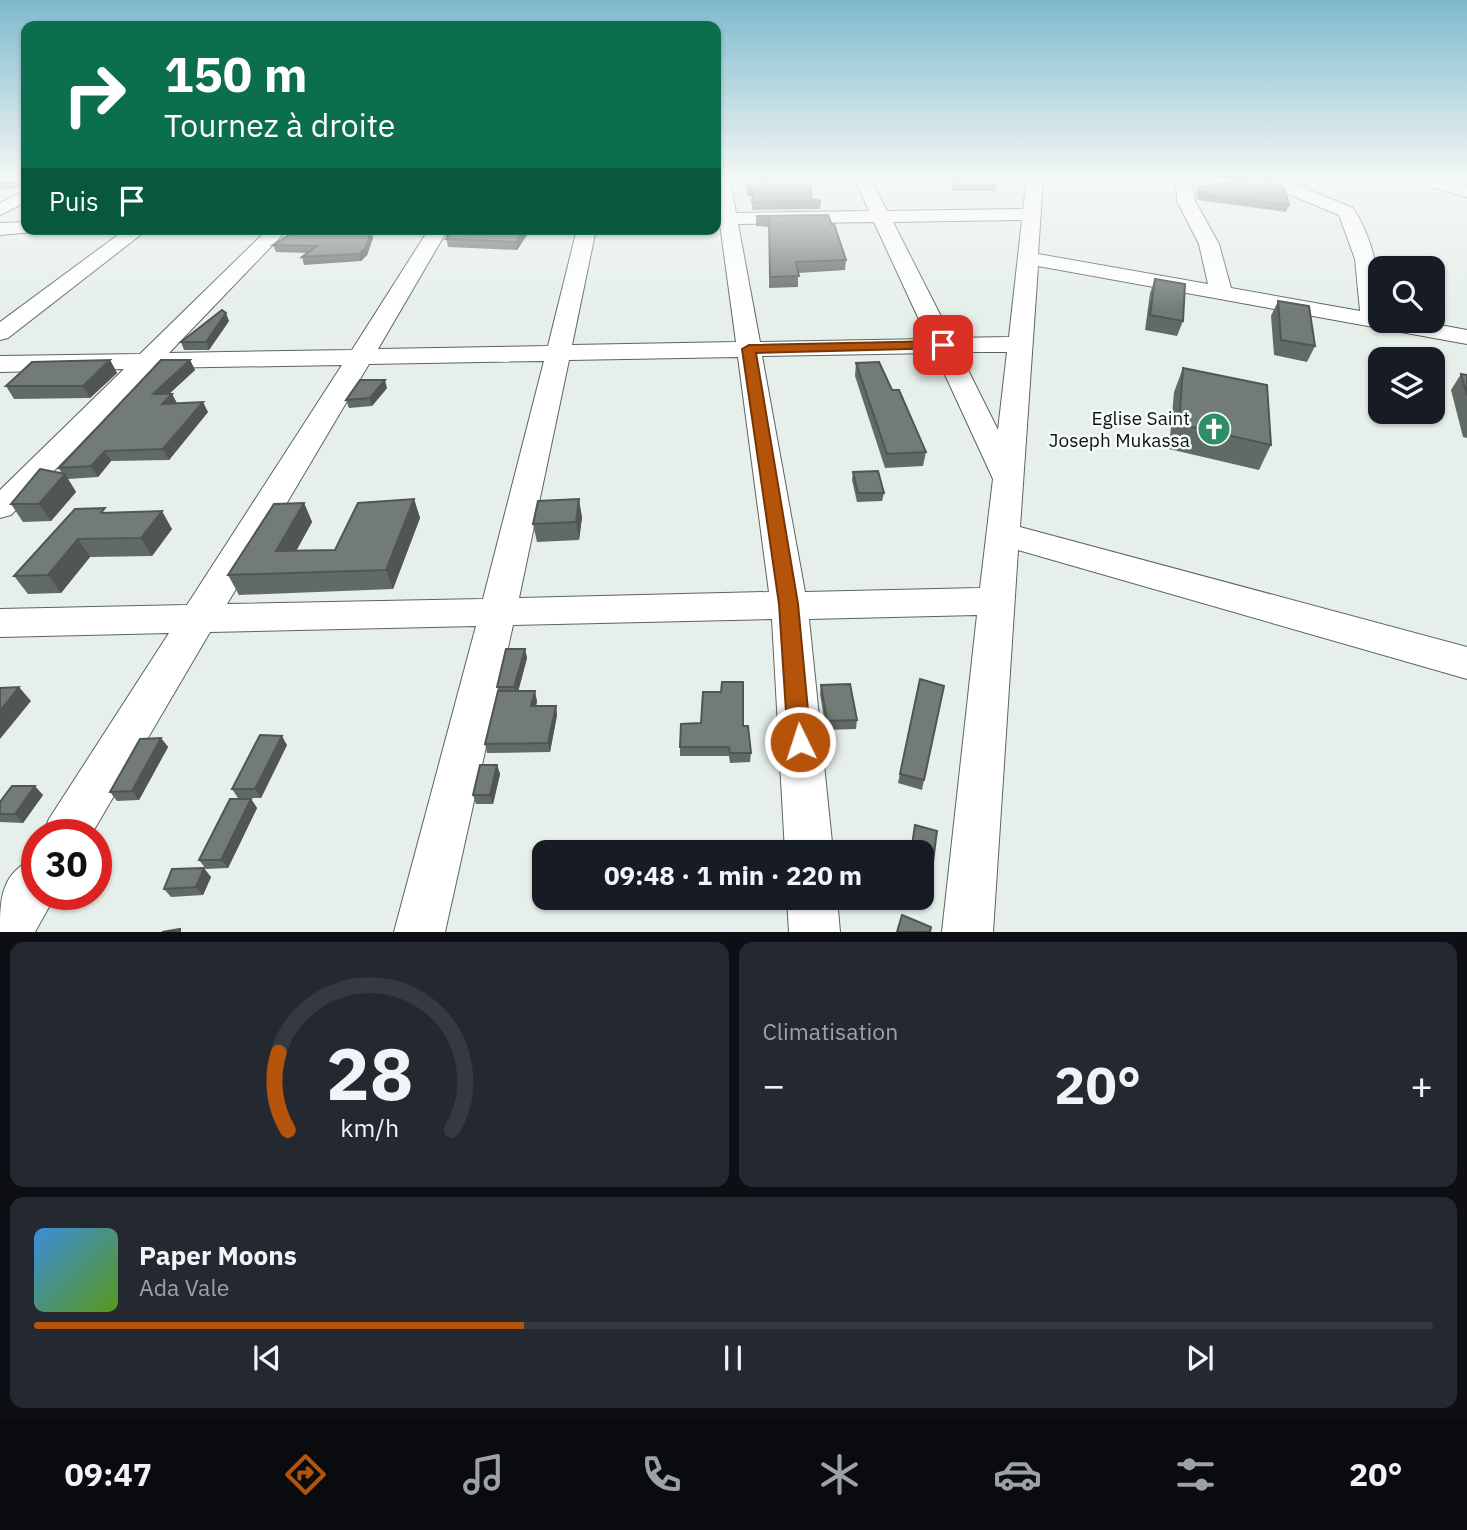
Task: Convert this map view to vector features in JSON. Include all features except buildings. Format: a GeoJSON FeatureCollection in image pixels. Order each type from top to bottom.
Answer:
{"type":"FeatureCollection","features":[{"type":"Feature","properties":{"kind":"street"},"geometry":{"type":"LineString","coordinates":[[724,223],[749,349],[789,604],[807,840]]}},
{"type":"Feature","properties":{"kind":"street"},"geometry":{"type":"LineString","coordinates":[[884,223],[1009,480]]}},
{"type":"Feature","properties":{"kind":"street"},"geometry":{"type":"LineString","coordinates":[[967,932],[1031,223]]}},
{"type":"Feature","properties":{"kind":"street"},"geometry":{"type":"LineString","coordinates":[[1197,223],[1202,229],[1221,293]]}},
{"type":"Feature","properties":{"kind":"street"},"geometry":{"type":"LineString","coordinates":[[1351,223],[1365,258],[1368,281]]}},
{"type":"Feature","properties":{"kind":"street"},"geometry":{"type":"LineString","coordinates":[[0,229],[21,228]]}},
{"type":"Feature","properties":{"kind":"street"},"geometry":{"type":"LineString","coordinates":[[0,333],[131,235]]}},
{"type":"Feature","properties":{"kind":"street"},"geometry":{"type":"LineString","coordinates":[[0,508],[273,235]]}},
{"type":"Feature","properties":{"kind":"street"},"geometry":{"type":"LineString","coordinates":[[75,819],[435,235]]}},
{"type":"Feature","properties":{"kind":"street"},"geometry":{"type":"LineString","coordinates":[[419,932],[498,612],[586,235]]}},
{"type":"Feature","properties":{"kind":"street"},"geometry":{"type":"LineString","coordinates":[[1028,258],[1368,319]]}},
{"type":"Feature","properties":{"kind":"street"},"geometry":{"type":"LineString","coordinates":[[1445,333],[1467,337]]}},
{"type":"Feature","properties":{"kind":"street"},"geometry":{"type":"LineString","coordinates":[[0,364],[1021,344]]}},
{"type":"Feature","properties":{"kind":"street"},"geometry":{"type":"LineString","coordinates":[[1003,534],[1467,663]]}},
{"type":"Feature","properties":{"kind":"street"},"geometry":{"type":"LineString","coordinates":[[0,623],[996,601]]}},
{"type":"Feature","properties":{"kind":"street"},"geometry":{"type":"LineString","coordinates":[[5,932],[21,906]]}},
{"type":"Feature","properties":{"kind":"street"},"geometry":{"type":"LineString","coordinates":[[813,910],[815,932]]}},
{"type":"Feature","properties":{"kind":"place","name":"Eglise Saint Joseph Mukassa"},"geometry":{"type":"Point","coordinates":[1214,429]}},
{"type":"Feature","properties":{"kind":"route"},"geometry":{"type":"LineString","coordinates":[[800,742],[789,604],[749,349],[943,345]]}}]}
